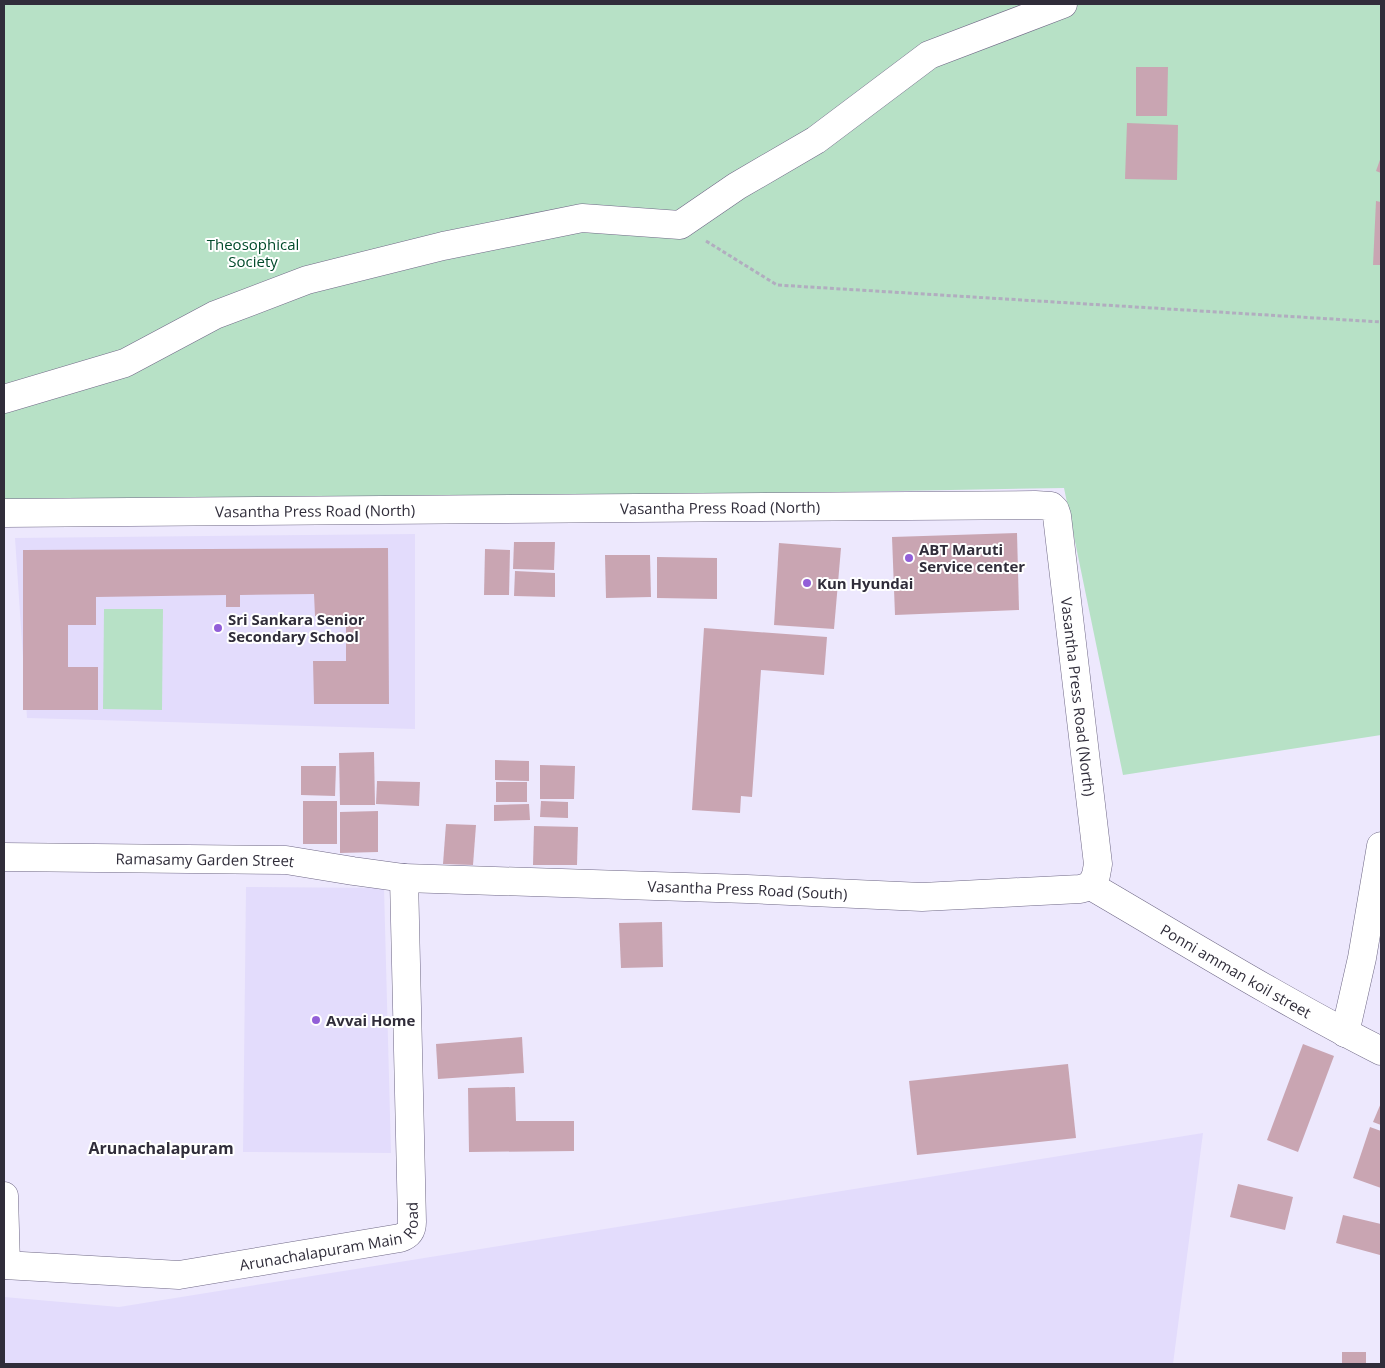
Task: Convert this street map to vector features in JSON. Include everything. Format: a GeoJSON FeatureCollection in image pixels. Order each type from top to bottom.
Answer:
{"type":"FeatureCollection","features":[{"type":"Feature","properties":{"kind":"street"},"geometry":{"type":"LineString","coordinates":[[4,399],[124,362],[215,315],[307,280],[444,246],[582,218],[680,225],[737,186],[816,140],[929,55],[1063,4]]}},
{"type":"Feature","properties":{"kind":"street","name":"Vasantha Press Road (North)"},"geometry":{"type":"LineString","coordinates":[[4,513],[1051,506],[1057,516],[1098,864],[1091,886]]}},
{"type":"Feature","properties":{"kind":"street"},"geometry":{"type":"LineString","coordinates":[[1345,1033],[1372,959],[1381,846]]}},
{"type":"Feature","properties":{"kind":"street","name":"Ramasamy Garden Street"},"geometry":{"type":"LineString","coordinates":[[4,858],[286,860],[404,878]]}},
{"type":"Feature","properties":{"kind":"street","name":"Vasantha Press Road (South)"},"geometry":{"type":"LineString","coordinates":[[404,878],[922,897],[1080,889],[1091,886]]}},
{"type":"Feature","properties":{"kind":"street","name":"Arunachalapuram Main Road"},"geometry":{"type":"LineString","coordinates":[[5,1265],[179,1275],[400,1238],[410,1233],[412,1222],[404,878]]}},
{"type":"Feature","properties":{"kind":"street","name":"Ponni amman koil street"},"geometry":{"type":"LineString","coordinates":[[1091,886],[1381,1052]]}},
{"type":"Feature","properties":{"kind":"street"},"geometry":{"type":"LineString","coordinates":[[4,1196],[5,1265]]}},
{"type":"Feature","properties":{"kind":"path"},"geometry":{"type":"LineString","coordinates":[[680,225],[777,285],[1381,322]]}},
{"type":"Feature","properties":{"kind":"shaded area","name":"Sri Sankara Senior Secondary School"},"geometry":{"type":"Polygon","coordinates":[[[415,534],[415,729],[27,718],[15,538],[415,534]]]}},
{"type":"Feature","properties":{"kind":"shaded area","name":"Avvai Home"},"geometry":{"type":"Polygon","coordinates":[[[246,887],[384,888],[391,1153],[243,1152],[246,887]]]}},
{"type":"Feature","properties":{"kind":"shaded area"},"geometry":{"type":"Polygon","coordinates":[[[1203,1133],[1173,1364],[4,1364],[4,1297],[119,1307],[1203,1133]]]}},
{"type":"Feature","properties":{"kind":"green space","name":"Theosophical Society"},"geometry":{"type":"Polygon","coordinates":[[[4,4],[1381,4],[1381,735],[1123,775],[1064,488],[4,507],[4,4]]]}},
{"type":"Feature","properties":{"kind":"green space"},"geometry":{"type":"Polygon","coordinates":[[[104,609],[163,609],[162,710],[103,709],[104,609]]]}},
{"type":"Feature","properties":{"kind":"building"},"geometry":{"type":"Polygon","coordinates":[[[1136,67],[1168,67],[1167,116],[1136,116],[1136,67]]]}},
{"type":"Feature","properties":{"kind":"building"},"geometry":{"type":"Polygon","coordinates":[[[1127,123],[1178,125],[1177,180],[1125,179],[1127,123]]]}},
{"type":"Feature","properties":{"kind":"building"},"geometry":{"type":"Polygon","coordinates":[[[1381,157],[1381,173],[1376,171],[1381,157]]]}},
{"type":"Feature","properties":{"kind":"building"},"geometry":{"type":"Polygon","coordinates":[[[1376,201],[1381,202],[1381,265],[1373,265],[1376,201]]]}},
{"type":"Feature","properties":{"kind":"building"},"geometry":{"type":"Polygon","coordinates":[[[1017,533],[1019,610],[895,615],[892,537],[1017,533]]]}},
{"type":"Feature","properties":{"kind":"building"},"geometry":{"type":"Polygon","coordinates":[[[514,542],[555,542],[554,570],[513,569],[514,542]]]}},
{"type":"Feature","properties":{"kind":"building"},"geometry":{"type":"Polygon","coordinates":[[[779,543],[841,548],[834,629],[774,625],[779,543]]]}},
{"type":"Feature","properties":{"kind":"building"},"geometry":{"type":"Polygon","coordinates":[[[388,548],[389,704],[314,704],[313,661],[346,661],[346,616],[315,616],[314,594],[240,595],[240,607],[226,607],[226,595],[96,597],[96,625],[68,625],[68,667],[98,667],[98,710],[23,710],[23,550],[388,548]]]}},
{"type":"Feature","properties":{"kind":"building"},"geometry":{"type":"Polygon","coordinates":[[[485,549],[510,550],[509,595],[484,595],[485,549]]]}},
{"type":"Feature","properties":{"kind":"building"},"geometry":{"type":"Polygon","coordinates":[[[605,555],[650,555],[651,597],[606,598],[605,555]]]}},
{"type":"Feature","properties":{"kind":"building"},"geometry":{"type":"Polygon","coordinates":[[[657,557],[717,558],[717,599],[657,598],[657,557]]]}},
{"type":"Feature","properties":{"kind":"building"},"geometry":{"type":"Polygon","coordinates":[[[515,571],[555,573],[555,597],[514,596],[515,571]]]}},
{"type":"Feature","properties":{"kind":"building"},"geometry":{"type":"Polygon","coordinates":[[[704,628],[827,637],[824,675],[761,670],[752,797],[741,796],[740,813],[692,810],[704,628]]]}},
{"type":"Feature","properties":{"kind":"building"},"geometry":{"type":"Polygon","coordinates":[[[374,752],[375,805],[340,805],[339,753],[374,752]]]}},
{"type":"Feature","properties":{"kind":"building"},"geometry":{"type":"Polygon","coordinates":[[[495,760],[529,761],[529,781],[495,780],[495,760]]]}},
{"type":"Feature","properties":{"kind":"building"},"geometry":{"type":"Polygon","coordinates":[[[540,765],[575,766],[574,799],[540,799],[540,765]]]}},
{"type":"Feature","properties":{"kind":"building"},"geometry":{"type":"Polygon","coordinates":[[[301,766],[336,766],[335,796],[301,795],[301,766]]]}},
{"type":"Feature","properties":{"kind":"building"},"geometry":{"type":"Polygon","coordinates":[[[377,781],[420,782],[419,806],[376,804],[377,781]]]}},
{"type":"Feature","properties":{"kind":"building"},"geometry":{"type":"Polygon","coordinates":[[[496,782],[527,782],[527,802],[496,802],[496,782]]]}},
{"type":"Feature","properties":{"kind":"building"},"geometry":{"type":"Polygon","coordinates":[[[303,801],[337,801],[337,844],[303,844],[303,801]]]}},
{"type":"Feature","properties":{"kind":"building"},"geometry":{"type":"Polygon","coordinates":[[[541,801],[568,802],[568,818],[540,817],[541,801]]]}},
{"type":"Feature","properties":{"kind":"building"},"geometry":{"type":"Polygon","coordinates":[[[529,804],[530,820],[494,821],[494,805],[529,804]]]}},
{"type":"Feature","properties":{"kind":"building"},"geometry":{"type":"Polygon","coordinates":[[[378,811],[378,852],[340,853],[340,812],[378,811]]]}},
{"type":"Feature","properties":{"kind":"building"},"geometry":{"type":"Polygon","coordinates":[[[446,824],[476,825],[473,865],[443,864],[446,824]]]}},
{"type":"Feature","properties":{"kind":"building"},"geometry":{"type":"Polygon","coordinates":[[[534,826],[578,827],[577,865],[533,865],[534,826]]]}},
{"type":"Feature","properties":{"kind":"building"},"geometry":{"type":"Polygon","coordinates":[[[662,922],[663,967],[621,968],[619,923],[662,922]]]}},
{"type":"Feature","properties":{"kind":"building"},"geometry":{"type":"Polygon","coordinates":[[[522,1037],[524,1073],[438,1079],[436,1044],[522,1037]]]}},
{"type":"Feature","properties":{"kind":"building"},"geometry":{"type":"Polygon","coordinates":[[[1303,1044],[1334,1056],[1298,1152],[1267,1140],[1303,1044]]]}},
{"type":"Feature","properties":{"kind":"building"},"geometry":{"type":"Polygon","coordinates":[[[1068,1064],[1076,1138],[917,1155],[909,1081],[1068,1064]]]}},
{"type":"Feature","properties":{"kind":"building"},"geometry":{"type":"Polygon","coordinates":[[[515,1087],[516,1121],[574,1121],[574,1151],[469,1152],[468,1088],[515,1087]]]}},
{"type":"Feature","properties":{"kind":"building"},"geometry":{"type":"Polygon","coordinates":[[[1381,1103],[1381,1125],[1373,1122],[1381,1103]]]}},
{"type":"Feature","properties":{"kind":"building"},"geometry":{"type":"Polygon","coordinates":[[[1370,1127],[1381,1131],[1381,1188],[1353,1178],[1370,1127]]]}},
{"type":"Feature","properties":{"kind":"building"},"geometry":{"type":"Polygon","coordinates":[[[1238,1184],[1293,1197],[1285,1230],[1230,1217],[1238,1184]]]}},
{"type":"Feature","properties":{"kind":"building"},"geometry":{"type":"Polygon","coordinates":[[[1343,1215],[1381,1224],[1380,1255],[1336,1243],[1343,1215]]]}},
{"type":"Feature","properties":{"kind":"building"},"geometry":{"type":"Polygon","coordinates":[[[1342,1352],[1366,1352],[1366,1364],[1342,1364],[1342,1352]]]}},
{"type":"Feature","properties":{"kind":"place","name":"ABT Maruti Service center"},"geometry":{"type":"Point","coordinates":[909,558]}},
{"type":"Feature","properties":{"kind":"place","name":"Kun Hyundai"},"geometry":{"type":"Point","coordinates":[807,583]}},
{"type":"Feature","properties":{"kind":"place","name":"Sri Sankara Senior Secondary School"},"geometry":{"type":"Point","coordinates":[218,628]}},
{"type":"Feature","properties":{"kind":"place","name":"Avvai Home"},"geometry":{"type":"Point","coordinates":[316,1020]}},
{"type":"Feature","properties":{"kind":"district","name":"Arunachalapuram"},"geometry":{"type":"Point","coordinates":[161,1148]}}]}
